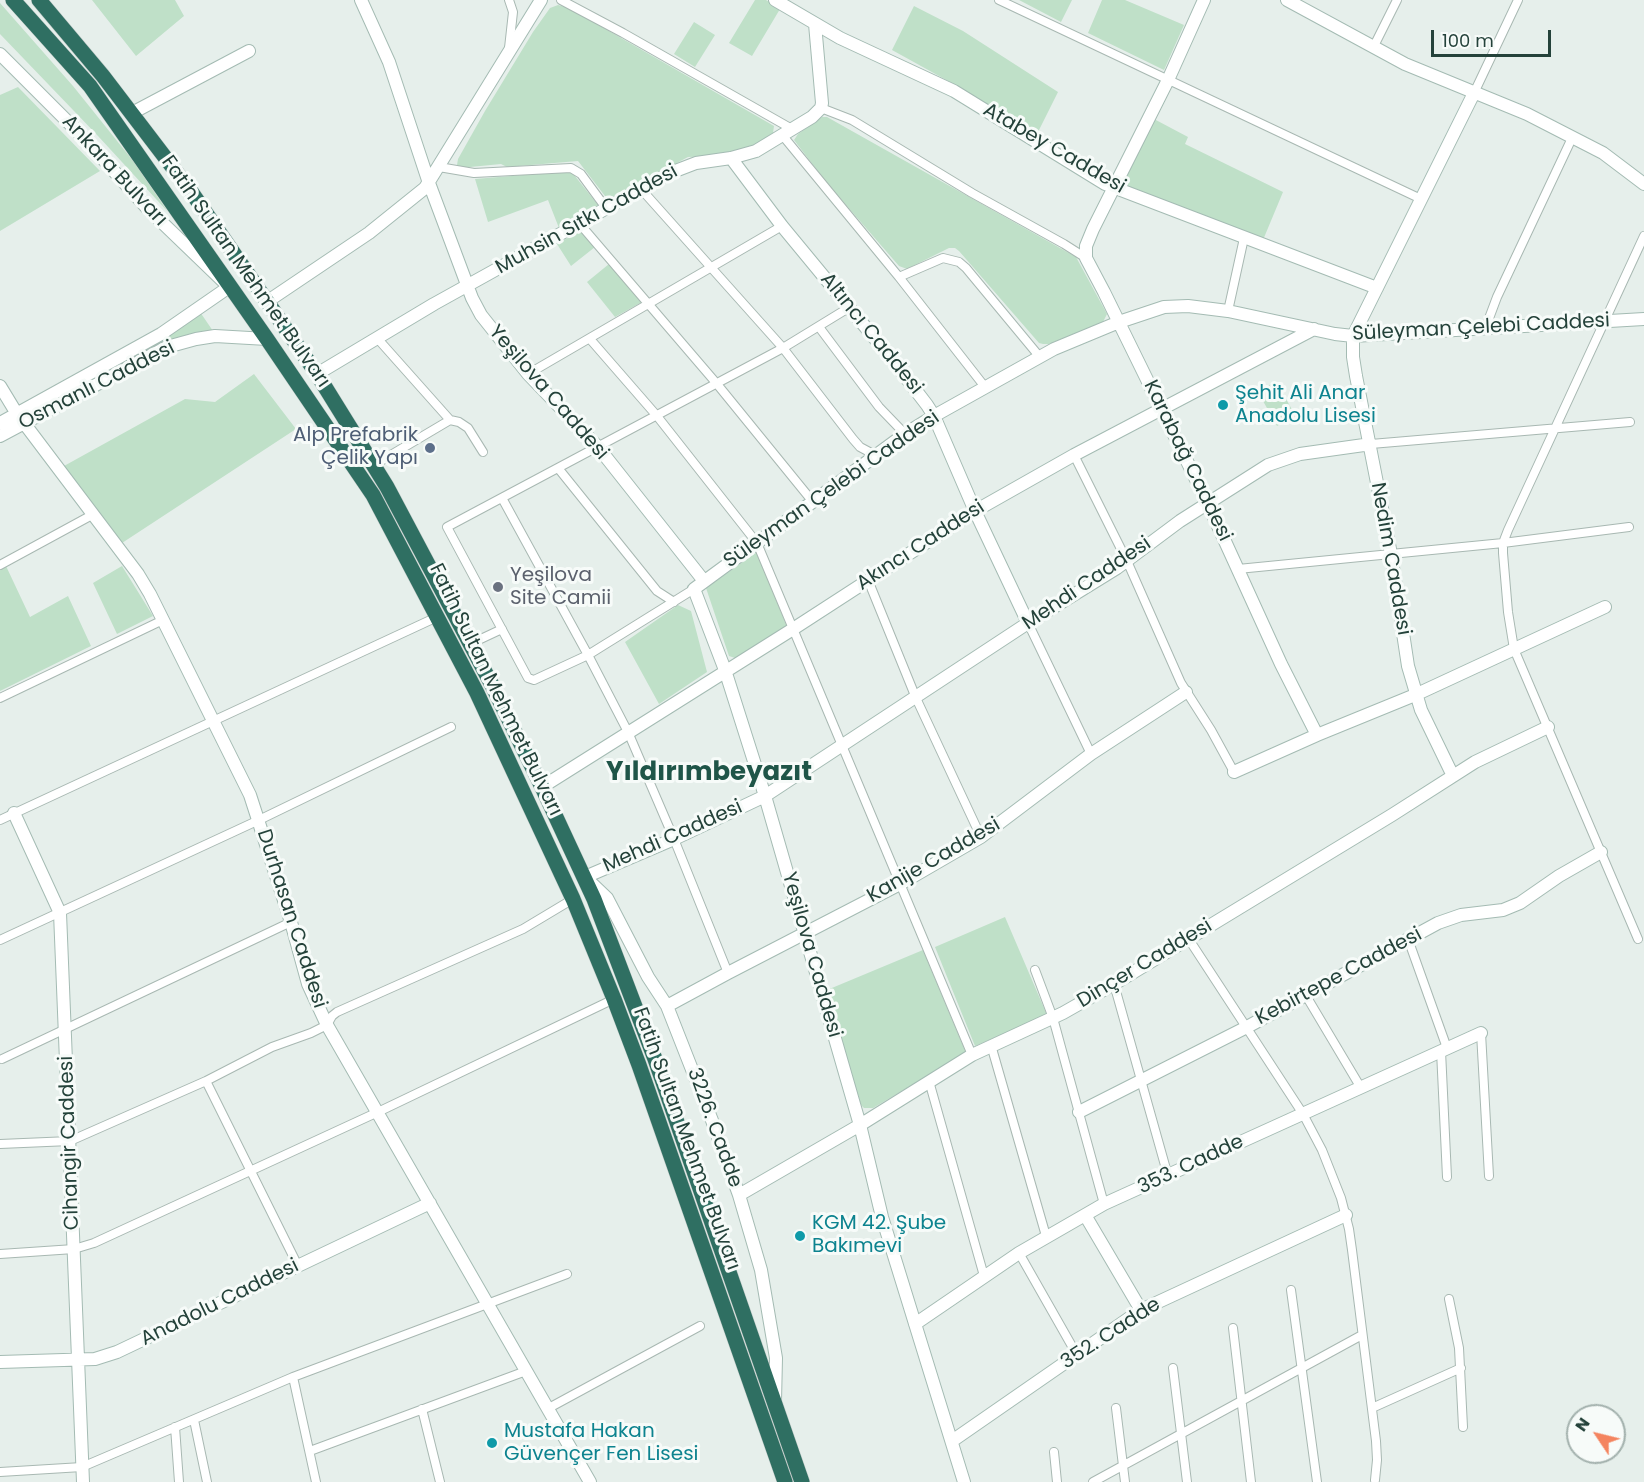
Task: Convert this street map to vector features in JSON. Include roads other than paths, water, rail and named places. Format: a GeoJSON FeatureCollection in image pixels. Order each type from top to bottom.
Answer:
{"type":"FeatureCollection","features":[{"type":"Feature","properties":{"kind":"highway","name":"Fatih Sultan Mehmet Bulvarı"},"geometry":{"type":"LineString","coordinates":[[13,0],[90,86],[373,495],[477,693],[573,899],[614,999],[785,1482]]}},
{"type":"Feature","properties":{"kind":"highway","name":"Fatih Sultan Mehmet Bulvarı"},"geometry":{"type":"LineString","coordinates":[[39,0],[103,76],[190,190],[317,374],[387,487],[470,644],[585,877],[655,1059],[802,1482]]}},
{"type":"Feature","properties":{"kind":"street","name":"Yeşilova Caddesi"},"geometry":{"type":"LineString","coordinates":[[361,0],[389,62],[429,183],[481,315],[528,374],[598,447],[699,585],[765,796],[860,1125],[875,1192],[964,1482]]}},
{"type":"Feature","properties":{"kind":"street"},"geometry":{"type":"LineString","coordinates":[[508,52],[513,18],[509,0]]}},
{"type":"Feature","properties":{"kind":"street"},"geometry":{"type":"LineString","coordinates":[[268,301],[369,233],[414,198],[429,183],[541,0]]}},
{"type":"Feature","properties":{"kind":"street"},"geometry":{"type":"LineString","coordinates":[[561,0],[624,33],[788,133],[985,387]]}},
{"type":"Feature","properties":{"kind":"street","name":"Atabey Caddesi"},"geometry":{"type":"LineString","coordinates":[[775,0],[815,24],[954,91],[1113,188],[1377,288]]}},
{"type":"Feature","properties":{"kind":"street"},"geometry":{"type":"LineString","coordinates":[[999,0],[1421,199]]}},
{"type":"Feature","properties":{"kind":"street"},"geometry":{"type":"LineString","coordinates":[[1086,258],[1085,251],[1088,242],[1168,80],[1204,0]]}},
{"type":"Feature","properties":{"kind":"street"},"geometry":{"type":"LineString","coordinates":[[1287,0],[1373,48],[1423,72],[1527,114],[1614,159],[1644,184]]}},
{"type":"Feature","properties":{"kind":"street"},"geometry":{"type":"LineString","coordinates":[[1373,48],[1397,0]]}},
{"type":"Feature","properties":{"kind":"street"},"geometry":{"type":"LineString","coordinates":[[1353,336],[1518,0]]}},
{"type":"Feature","properties":{"kind":"street"},"geometry":{"type":"LineString","coordinates":[[815,24],[821,108],[852,120],[972,193],[1086,258]]}},
{"type":"Feature","properties":{"kind":"street"},"geometry":{"type":"LineString","coordinates":[[132,113],[249,51]]}},
{"type":"Feature","properties":{"kind":"street","name":"Ankara Bulvarı"},"geometry":{"type":"LineString","coordinates":[[0,54],[87,141],[147,208],[229,287]]}},
{"type":"Feature","properties":{"kind":"street","name":"Muhsin Sıtkı Caddesi"},"geometry":{"type":"LineString","coordinates":[[317,374],[376,338],[682,167],[756,151],[788,133],[821,108]]}},
{"type":"Feature","properties":{"kind":"street"},"geometry":{"type":"LineString","coordinates":[[1485,328],[1497,297],[1572,138]]}},
{"type":"Feature","properties":{"kind":"street","name":"Altıncı Caddesi"},"geometry":{"type":"LineString","coordinates":[[731,158],[782,226],[891,358],[934,416],[975,510],[1091,754]]}},
{"type":"Feature","properties":{"kind":"street"},"geometry":{"type":"LineString","coordinates":[[439,167],[474,173],[571,168],[581,174],[606,208]]}},
{"type":"Feature","properties":{"kind":"street"},"geometry":{"type":"LineString","coordinates":[[641,189],[783,348],[860,447],[875,456]]}},
{"type":"Feature","properties":{"kind":"street"},"geometry":{"type":"LineString","coordinates":[[579,223],[650,304],[813,502]]}},
{"type":"Feature","properties":{"kind":"street"},"geometry":{"type":"LineString","coordinates":[[528,374],[782,226]]}},
{"type":"Feature","properties":{"kind":"street"},"geometry":{"type":"LineString","coordinates":[[1638,939],[1514,649],[1503,571],[1503,543],[1644,236]]}},
{"type":"Feature","properties":{"kind":"street"},"geometry":{"type":"LineString","coordinates":[[1228,311],[1244,238]]}},
{"type":"Feature","properties":{"kind":"street"},"geometry":{"type":"LineString","coordinates":[[899,277],[943,258],[959,262],[1039,356]]}},
{"type":"Feature","properties":{"kind":"street","name":"Karabağ Caddesi"},"geometry":{"type":"LineString","coordinates":[[1086,258],[1162,409],[1317,735]]}},
{"type":"Feature","properties":{"kind":"street","name":"Osmanlı Caddesi"},"geometry":{"type":"LineString","coordinates":[[0,436],[21,418],[161,334],[229,287]]}},
{"type":"Feature","properties":{"kind":"street","name":"Süleyman Çelebi Caddesi"},"geometry":{"type":"LineString","coordinates":[[502,629],[528,678],[534,680],[588,655],[699,585],[905,434],[934,416],[1039,356],[1119,322],[1164,307],[1177,305],[1228,311],[1353,336],[1644,319]]}},
{"type":"Feature","properties":{"kind":"street"},"geometry":{"type":"LineString","coordinates":[[470,644],[502,629],[447,527],[783,348],[850,307]]}},
{"type":"Feature","properties":{"kind":"street"},"geometry":{"type":"LineString","coordinates":[[819,327],[879,407],[905,434]]}},
{"type":"Feature","properties":{"kind":"street","name":"Akıncı Caddesi"},"geometry":{"type":"LineString","coordinates":[[542,787],[793,629],[975,510],[1074,455],[1314,329]]}},
{"type":"Feature","properties":{"kind":"street","name":"Osmanlı Caddesi"},"geometry":{"type":"LineString","coordinates":[[0,423],[21,418],[180,342],[215,336],[267,339]]}},
{"type":"Feature","properties":{"kind":"street","name":"Nedim Caddesi"},"geometry":{"type":"LineString","coordinates":[[1353,336],[1356,376],[1391,554],[1408,666],[1415,695],[1428,727],[1453,776]]}},
{"type":"Feature","properties":{"kind":"street"},"geometry":{"type":"LineString","coordinates":[[376,338],[450,420],[459,422],[468,428],[483,452]]}},
{"type":"Feature","properties":{"kind":"street"},"geometry":{"type":"LineString","coordinates":[[590,339],[657,416],[757,543],[972,1055]]}},
{"type":"Feature","properties":{"kind":"street","name":"Durhasan Caddesi"},"geometry":{"type":"LineString","coordinates":[[0,386],[21,418],[138,574],[163,620],[243,778],[260,820],[308,984],[327,1025],[590,1482]]}},
{"type":"Feature","properties":{"kind":"street"},"geometry":{"type":"LineString","coordinates":[[374,465],[450,420]]}},
{"type":"Feature","properties":{"kind":"street","name":"Mehdi Caddesi"},"geometry":{"type":"LineString","coordinates":[[585,877],[674,839],[765,796],[1028,623],[1127,561],[1180,521],[1278,460],[1299,453],[1371,444],[1630,422]]}},
{"type":"Feature","properties":{"kind":"street"},"geometry":{"type":"LineString","coordinates":[[1074,455],[1127,561],[1186,692],[1204,717],[1234,772],[1415,695],[1605,607]]}},
{"type":"Feature","properties":{"kind":"street"},"geometry":{"type":"LineString","coordinates":[[558,468],[657,591],[674,602]]}},
{"type":"Feature","properties":{"kind":"street"},"geometry":{"type":"LineString","coordinates":[[502,498],[628,732],[728,973]]}},
{"type":"Feature","properties":{"kind":"street"},"geometry":{"type":"LineString","coordinates":[[0,565],[92,514]]}},
{"type":"Feature","properties":{"kind":"street"},"geometry":{"type":"LineString","coordinates":[[1238,569],[1503,543],[1629,527]]}},
{"type":"Feature","properties":{"kind":"street"},"geometry":{"type":"LineString","coordinates":[[868,580],[916,698],[981,837]]}},
{"type":"Feature","properties":{"kind":"street"},"geometry":{"type":"LineString","coordinates":[[0,820],[437,617]]}},
{"type":"Feature","properties":{"kind":"street"},"geometry":{"type":"LineString","coordinates":[[0,698],[163,620]]}},
{"type":"Feature","properties":{"kind":"street","name":"Kanije Caddesi"},"geometry":{"type":"LineString","coordinates":[[667,1006],[900,884],[981,837],[1091,754],[1186,692]]}},
{"type":"Feature","properties":{"kind":"street"},"geometry":{"type":"LineString","coordinates":[[0,940],[260,820],[451,727]]}},
{"type":"Feature","properties":{"kind":"street","name":"Dinçer Caddesi"},"geometry":{"type":"LineString","coordinates":[[739,1195],[860,1125],[972,1055],[1053,1018],[1114,984],[1487,756],[1548,727]]}},
{"type":"Feature","properties":{"kind":"street","name":"Cihangir Caddesi"},"geometry":{"type":"LineString","coordinates":[[14,813],[60,913],[83,1482]]}},
{"type":"Feature","properties":{"kind":"street","name":"Kebirtepe Caddesi"},"geometry":{"type":"LineString","coordinates":[[1079,1112],[1246,1027],[1450,918],[1503,910],[1520,903],[1559,876],[1601,852]]}},
{"type":"Feature","properties":{"kind":"street","name":"3226. Cadde"},"geometry":{"type":"LineString","coordinates":[[585,877],[600,890],[613,908],[648,977],[667,1006],[739,1195],[761,1270],[771,1325],[776,1358],[775,1405]]}},
{"type":"Feature","properties":{"kind":"street"},"geometry":{"type":"LineString","coordinates":[[0,1144],[70,1142],[206,1081],[272,1047],[327,1025],[337,1012],[523,929],[573,899]]}},
{"type":"Feature","properties":{"kind":"street"},"geometry":{"type":"LineString","coordinates":[[2,1059],[291,922]]}},
{"type":"Feature","properties":{"kind":"street"},"geometry":{"type":"LineString","coordinates":[[1188,938],[1303,1114],[1322,1150],[1346,1215],[1372,1408],[1377,1460],[1375,1480]]}},
{"type":"Feature","properties":{"kind":"street"},"geometry":{"type":"LineString","coordinates":[[1408,939],[1444,1050],[1447,1177]]}},
{"type":"Feature","properties":{"kind":"street"},"geometry":{"type":"LineString","coordinates":[[1035,970],[1053,1018],[1104,1204]]}},
{"type":"Feature","properties":{"kind":"street"},"geometry":{"type":"LineString","coordinates":[[1114,984],[1168,1176]]}},
{"type":"Feature","properties":{"kind":"street"},"geometry":{"type":"LineString","coordinates":[[1305,994],[1361,1088]]}},
{"type":"Feature","properties":{"kind":"street"},"geometry":{"type":"LineString","coordinates":[[0,1254],[74,1249],[116,1234],[614,999]]}},
{"type":"Feature","properties":{"kind":"street"},"geometry":{"type":"LineString","coordinates":[[1481,1033],[1489,1176]]}},
{"type":"Feature","properties":{"kind":"street","name":"353. Cadde"},"geometry":{"type":"LineString","coordinates":[[915,1324],[1019,1253],[1104,1204],[1481,1033]]}},
{"type":"Feature","properties":{"kind":"street"},"geometry":{"type":"LineString","coordinates":[[990,1045],[1046,1236]]}},
{"type":"Feature","properties":{"kind":"street"},"geometry":{"type":"LineString","coordinates":[[206,1081],[298,1266]]}},
{"type":"Feature","properties":{"kind":"street"},"geometry":{"type":"LineString","coordinates":[[929,1081],[984,1276]]}},
{"type":"Feature","properties":{"kind":"street","name":"Anadolu Caddesi"},"geometry":{"type":"LineString","coordinates":[[0,1362],[95,1359],[117,1352],[430,1203]]}},
{"type":"Feature","properties":{"kind":"street"},"geometry":{"type":"LineString","coordinates":[[1085,1215],[1141,1310]]}},
{"type":"Feature","properties":{"kind":"street","name":"352. Cadde"},"geometry":{"type":"LineString","coordinates":[[951,1441],[1141,1310],[1346,1215]]}},
{"type":"Feature","properties":{"kind":"street"},"geometry":{"type":"LineString","coordinates":[[1019,1253],[1077,1355]]}},
{"type":"Feature","properties":{"kind":"street"},"geometry":{"type":"LineString","coordinates":[[0,1472],[82,1467],[293,1377],[567,1274]]}},
{"type":"Feature","properties":{"kind":"street"},"geometry":{"type":"LineString","coordinates":[[1291,1290],[1317,1482]]}},
{"type":"Feature","properties":{"kind":"street"},"geometry":{"type":"LineString","coordinates":[[1449,1299],[1461,1368],[1463,1427]]}},
{"type":"Feature","properties":{"kind":"street"},"geometry":{"type":"LineString","coordinates":[[548,1409],[700,1326]]}},
{"type":"Feature","properties":{"kind":"street"},"geometry":{"type":"LineString","coordinates":[[1233,1328],[1251,1482]]}},
{"type":"Feature","properties":{"kind":"street"},"geometry":{"type":"LineString","coordinates":[[1093,1482],[1362,1335]]}},
{"type":"Feature","properties":{"kind":"street"},"geometry":{"type":"LineString","coordinates":[[1173,1368],[1187,1482]]}},
{"type":"Feature","properties":{"kind":"street"},"geometry":{"type":"LineString","coordinates":[[1372,1408],[1461,1368]]}},
{"type":"Feature","properties":{"kind":"street"},"geometry":{"type":"LineString","coordinates":[[310,1451],[526,1371]]}},
{"type":"Feature","properties":{"kind":"street"},"geometry":{"type":"LineString","coordinates":[[293,1377],[316,1482]]}},
{"type":"Feature","properties":{"kind":"street"},"geometry":{"type":"LineString","coordinates":[[1116,1408],[1125,1482]]}},
{"type":"Feature","properties":{"kind":"street"},"geometry":{"type":"LineString","coordinates":[[422,1409],[440,1482]]}},
{"type":"Feature","properties":{"kind":"street"},"geometry":{"type":"LineString","coordinates":[[194,1420],[207,1482]]}},
{"type":"Feature","properties":{"kind":"street"},"geometry":{"type":"LineString","coordinates":[[175,1427],[179,1482]]}},
{"type":"Feature","properties":{"kind":"street"},"geometry":{"type":"LineString","coordinates":[[1054,1452],[1057,1482]]}},
{"type":"Feature","properties":{"kind":"place","name":"Şehit Ali Anar Anadolu Lisesi"},"geometry":{"type":"Point","coordinates":[1223,405]}},
{"type":"Feature","properties":{"kind":"place","name":"Alp Prefabrik Çelik Yapı"},"geometry":{"type":"Point","coordinates":[430,448]}},
{"type":"Feature","properties":{"kind":"place","name":"Yeşilova Site Camii"},"geometry":{"type":"Point","coordinates":[498,587]}},
{"type":"Feature","properties":{"kind":"place","name":"KGM 42. Şube Bakımevi"},"geometry":{"type":"Point","coordinates":[800,1236]}},
{"type":"Feature","properties":{"kind":"place","name":"Mustafa Hakan Güvençer Fen Lisesi"},"geometry":{"type":"Point","coordinates":[492,1443]}},
{"type":"Feature","properties":{"kind":"district","name":"Yıldırımbeyazıt"},"geometry":{"type":"Point","coordinates":[709,773]}}]}
